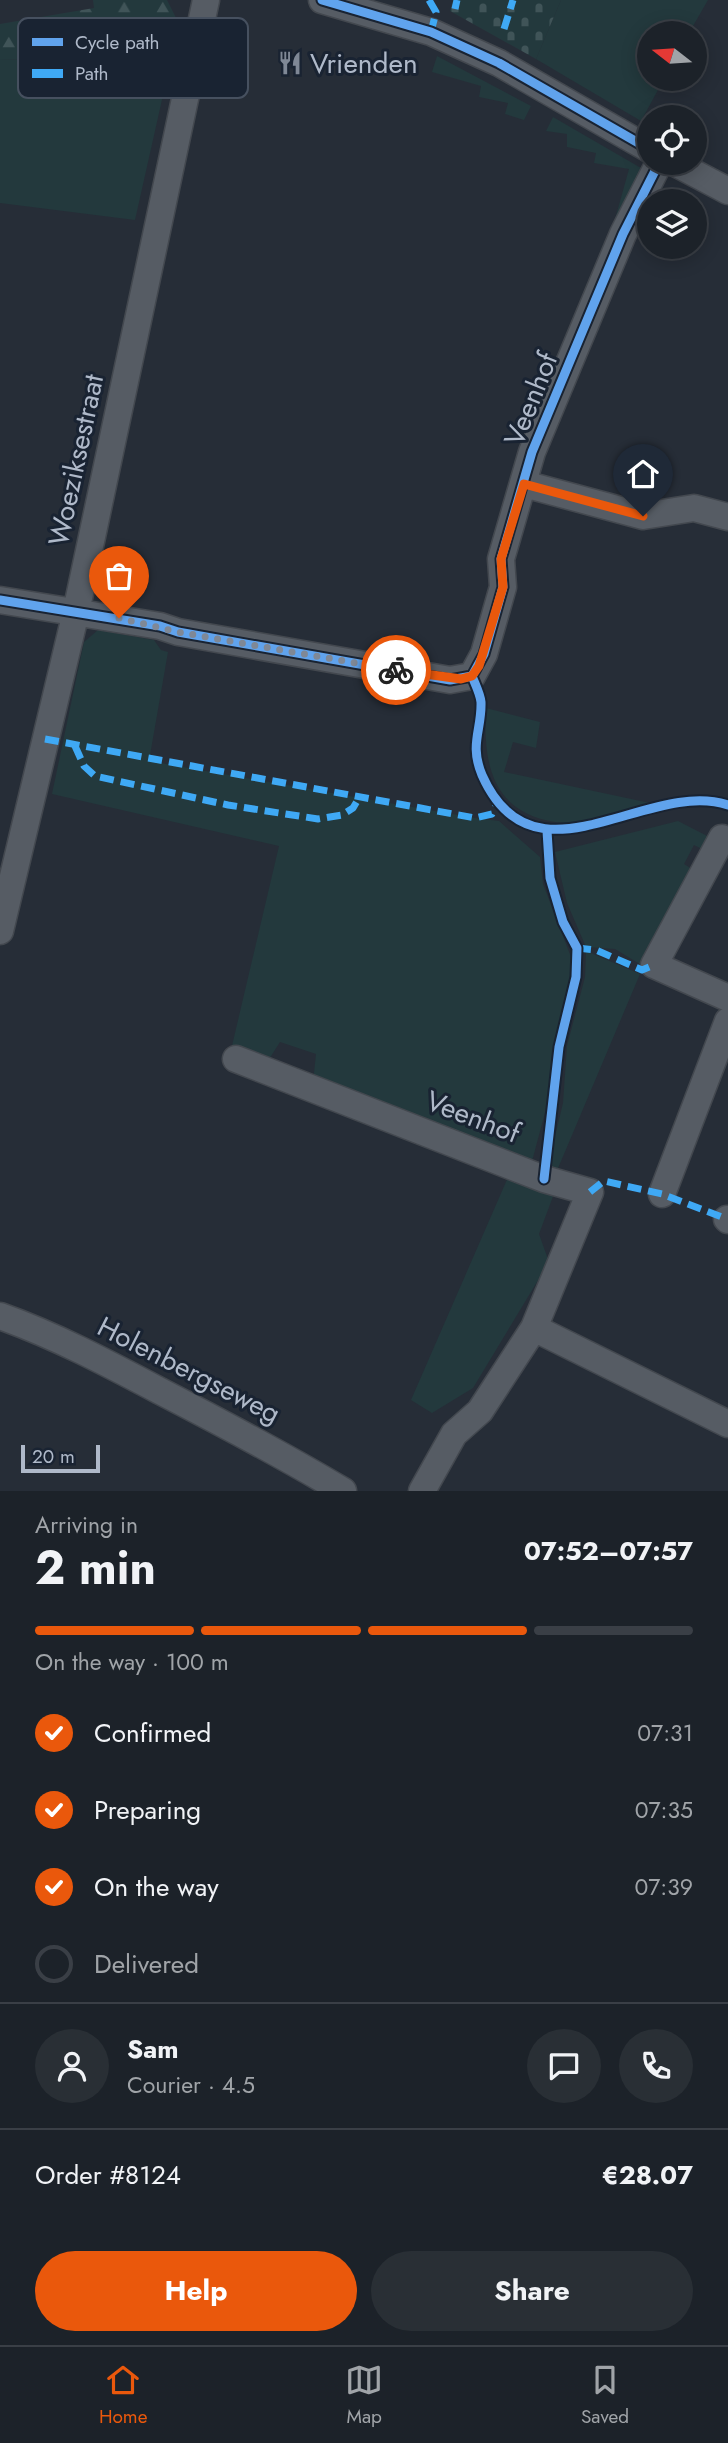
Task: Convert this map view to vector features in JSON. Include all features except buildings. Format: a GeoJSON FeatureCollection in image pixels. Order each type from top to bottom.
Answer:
{"type":"FeatureCollection","features":[{"type":"Feature","properties":{"kind":"street","name":"Woeziksestraat"},"geometry":{"type":"LineString","coordinates":[[202,18],[206,0]]}},
{"type":"Feature","properties":{"kind":"street"},"geometry":{"type":"LineString","coordinates":[[322,0],[431,32],[547,102],[637,143]]}},
{"type":"Feature","properties":{"kind":"street","name":"Woeziksestraat"},"geometry":{"type":"LineString","coordinates":[[0,931],[76,612],[185,98]]}},
{"type":"Feature","properties":{"kind":"street","name":"Veenhof"},"geometry":{"type":"LineString","coordinates":[[76,612],[450,680],[472,676],[484,654],[503,587],[501,559],[532,452],[617,247],[653,175]]}},
{"type":"Feature","properties":{"kind":"street"},"geometry":{"type":"LineString","coordinates":[[698,175],[728,191]]}},
{"type":"Feature","properties":{"kind":"street","name":"Veenhof"},"geometry":{"type":"LineString","coordinates":[[524,484],[643,516],[694,508],[728,517]]}},
{"type":"Feature","properties":{"kind":"street"},"geometry":{"type":"LineString","coordinates":[[0,600],[76,612]]}},
{"type":"Feature","properties":{"kind":"street"},"geometry":{"type":"LineString","coordinates":[[722,838],[654,965],[728,998]]}},
{"type":"Feature","properties":{"kind":"street"},"geometry":{"type":"LineString","coordinates":[[662,1194],[728,1021]]}},
{"type":"Feature","properties":{"kind":"street","name":"Veenhof"},"geometry":{"type":"LineString","coordinates":[[236,1059],[544,1178],[590,1192],[534,1328],[480,1411],[454,1434],[422,1491]]}},
{"type":"Feature","properties":{"kind":"street","name":"Holenbergseweg"},"geometry":{"type":"LineString","coordinates":[[0,1316],[77,1346],[136,1376],[281,1454],[343,1491]]}},
{"type":"Feature","properties":{"kind":"street"},"geometry":{"type":"LineString","coordinates":[[534,1328],[728,1424]]}},
{"type":"Feature","properties":{"kind":"green space"},"geometry":{"type":"Polygon","coordinates":[[[93,0],[167,0],[176,18],[35,18],[94,8],[93,0]]]}},
{"type":"Feature","properties":{"kind":"green space"},"geometry":{"type":"Polygon","coordinates":[[[453,0],[561,0],[536,59],[450,11],[453,0]]]}},
{"type":"Feature","properties":{"kind":"green space"},"geometry":{"type":"Polygon","coordinates":[[[561,0],[708,0],[696,21],[637,21],[637,91],[657,91],[650,105],[637,105],[637,119],[536,59],[561,0]]]}},
{"type":"Feature","properties":{"kind":"green space"},"geometry":{"type":"Polygon","coordinates":[[[18,21],[18,60],[0,59],[0,24],[18,21]]]}},
{"type":"Feature","properties":{"kind":"green space"},"geometry":{"type":"Polygon","coordinates":[[[437,56],[531,106],[524,120],[505,114],[508,103],[479,97],[481,86],[432,72],[437,56]]]}},
{"type":"Feature","properties":{"kind":"green space"},"geometry":{"type":"Polygon","coordinates":[[[0,59],[18,60],[18,98],[162,98],[135,220],[0,203],[0,59]]]}},
{"type":"Feature","properties":{"kind":"green space"},"geometry":{"type":"Polygon","coordinates":[[[553,117],[637,166],[638,175],[615,231],[612,230],[629,169],[594,163],[596,153],[567,147],[567,134],[546,131],[553,117]]]}},
{"type":"Feature","properties":{"kind":"green space"},"geometry":{"type":"Polygon","coordinates":[[[98,630],[154,640],[161,650],[168,652],[149,761],[499,821],[540,857],[543,884],[571,957],[571,972],[554,1043],[551,1090],[531,1165],[313,1082],[316,1054],[280,1042],[266,1064],[231,1050],[279,846],[52,794],[84,642],[98,630]]]}},
{"type":"Feature","properties":{"kind":"green space"},"geometry":{"type":"Polygon","coordinates":[[[486,708],[540,722],[536,748],[513,742],[504,772],[650,803],[603,817],[566,823],[534,816],[517,808],[504,796],[495,782],[487,747],[486,708]]]}},
{"type":"Feature","properties":{"kind":"green space"},"geometry":{"type":"Polygon","coordinates":[[[678,821],[715,840],[708,852],[694,845],[684,864],[695,871],[643,966],[615,949],[586,947],[567,903],[555,852],[678,821]]]}},
{"type":"Feature","properties":{"kind":"green space"},"geometry":{"type":"Polygon","coordinates":[[[586,951],[640,974],[556,1173],[547,1170],[563,1103],[567,1046],[585,977],[586,951]]]}},
{"type":"Feature","properties":{"kind":"green space"},"geometry":{"type":"Polygon","coordinates":[[[509,1175],[555,1191],[539,1234],[549,1262],[473,1388],[432,1413],[411,1400],[509,1175]]]}},
{"type":"Feature","properties":{"kind":"marked path"},"geometry":{"type":"LineString","coordinates":[[429,0],[436,12],[431,32]]}},
{"type":"Feature","properties":{"kind":"marked path"},"geometry":{"type":"LineString","coordinates":[[455,9],[457,0]]}},
{"type":"Feature","properties":{"kind":"marked path"},"geometry":{"type":"LineString","coordinates":[[504,29],[513,0]]}},
{"type":"Feature","properties":{"kind":"marked path"},"geometry":{"type":"LineString","coordinates":[[45,739],[475,818],[492,814],[498,801]]}},
{"type":"Feature","properties":{"kind":"marked path"},"geometry":{"type":"LineString","coordinates":[[75,746],[84,766],[95,776],[228,805],[318,819],[342,815],[353,808],[359,798]]}},
{"type":"Feature","properties":{"kind":"marked path"},"geometry":{"type":"LineString","coordinates":[[577,948],[596,950],[642,970],[654,965]]}},
{"type":"Feature","properties":{"kind":"marked path"},"geometry":{"type":"LineString","coordinates":[[590,1192],[604,1181],[662,1194],[727,1219]]}},
{"type":"Feature","properties":{"kind":"cycle path"},"geometry":{"type":"LineString","coordinates":[[322,0],[431,32],[499,63],[637,142]]}},
{"type":"Feature","properties":{"kind":"cycle path"},"geometry":{"type":"LineString","coordinates":[[0,600],[160,626],[178,632],[450,680],[472,676],[484,654],[503,587],[501,559],[532,452],[623,234],[653,175]]}},
{"type":"Feature","properties":{"kind":"cycle path"},"geometry":{"type":"LineString","coordinates":[[472,676],[481,702],[476,746],[482,775],[504,809],[531,826],[561,829],[696,801],[728,805]]}},
{"type":"Feature","properties":{"kind":"cycle path"},"geometry":{"type":"LineString","coordinates":[[544,1179],[559,1047],[576,977],[577,948],[563,922],[550,878],[547,831]]}},
{"type":"Feature","properties":{"kind":"way so far"},"geometry":{"type":"LineString","coordinates":[[119,618],[178,632],[396,670]]}},
{"type":"Feature","properties":{"kind":"place","name":"Vrienden"},"geometry":{"type":"Point","coordinates":[290,63]}},
{"type":"Feature","properties":{"kind":"route"},"geometry":{"type":"LineString","coordinates":[[396,670],[450,680],[472,676],[479,666],[503,587],[501,559],[524,484],[643,516]]}}]}
